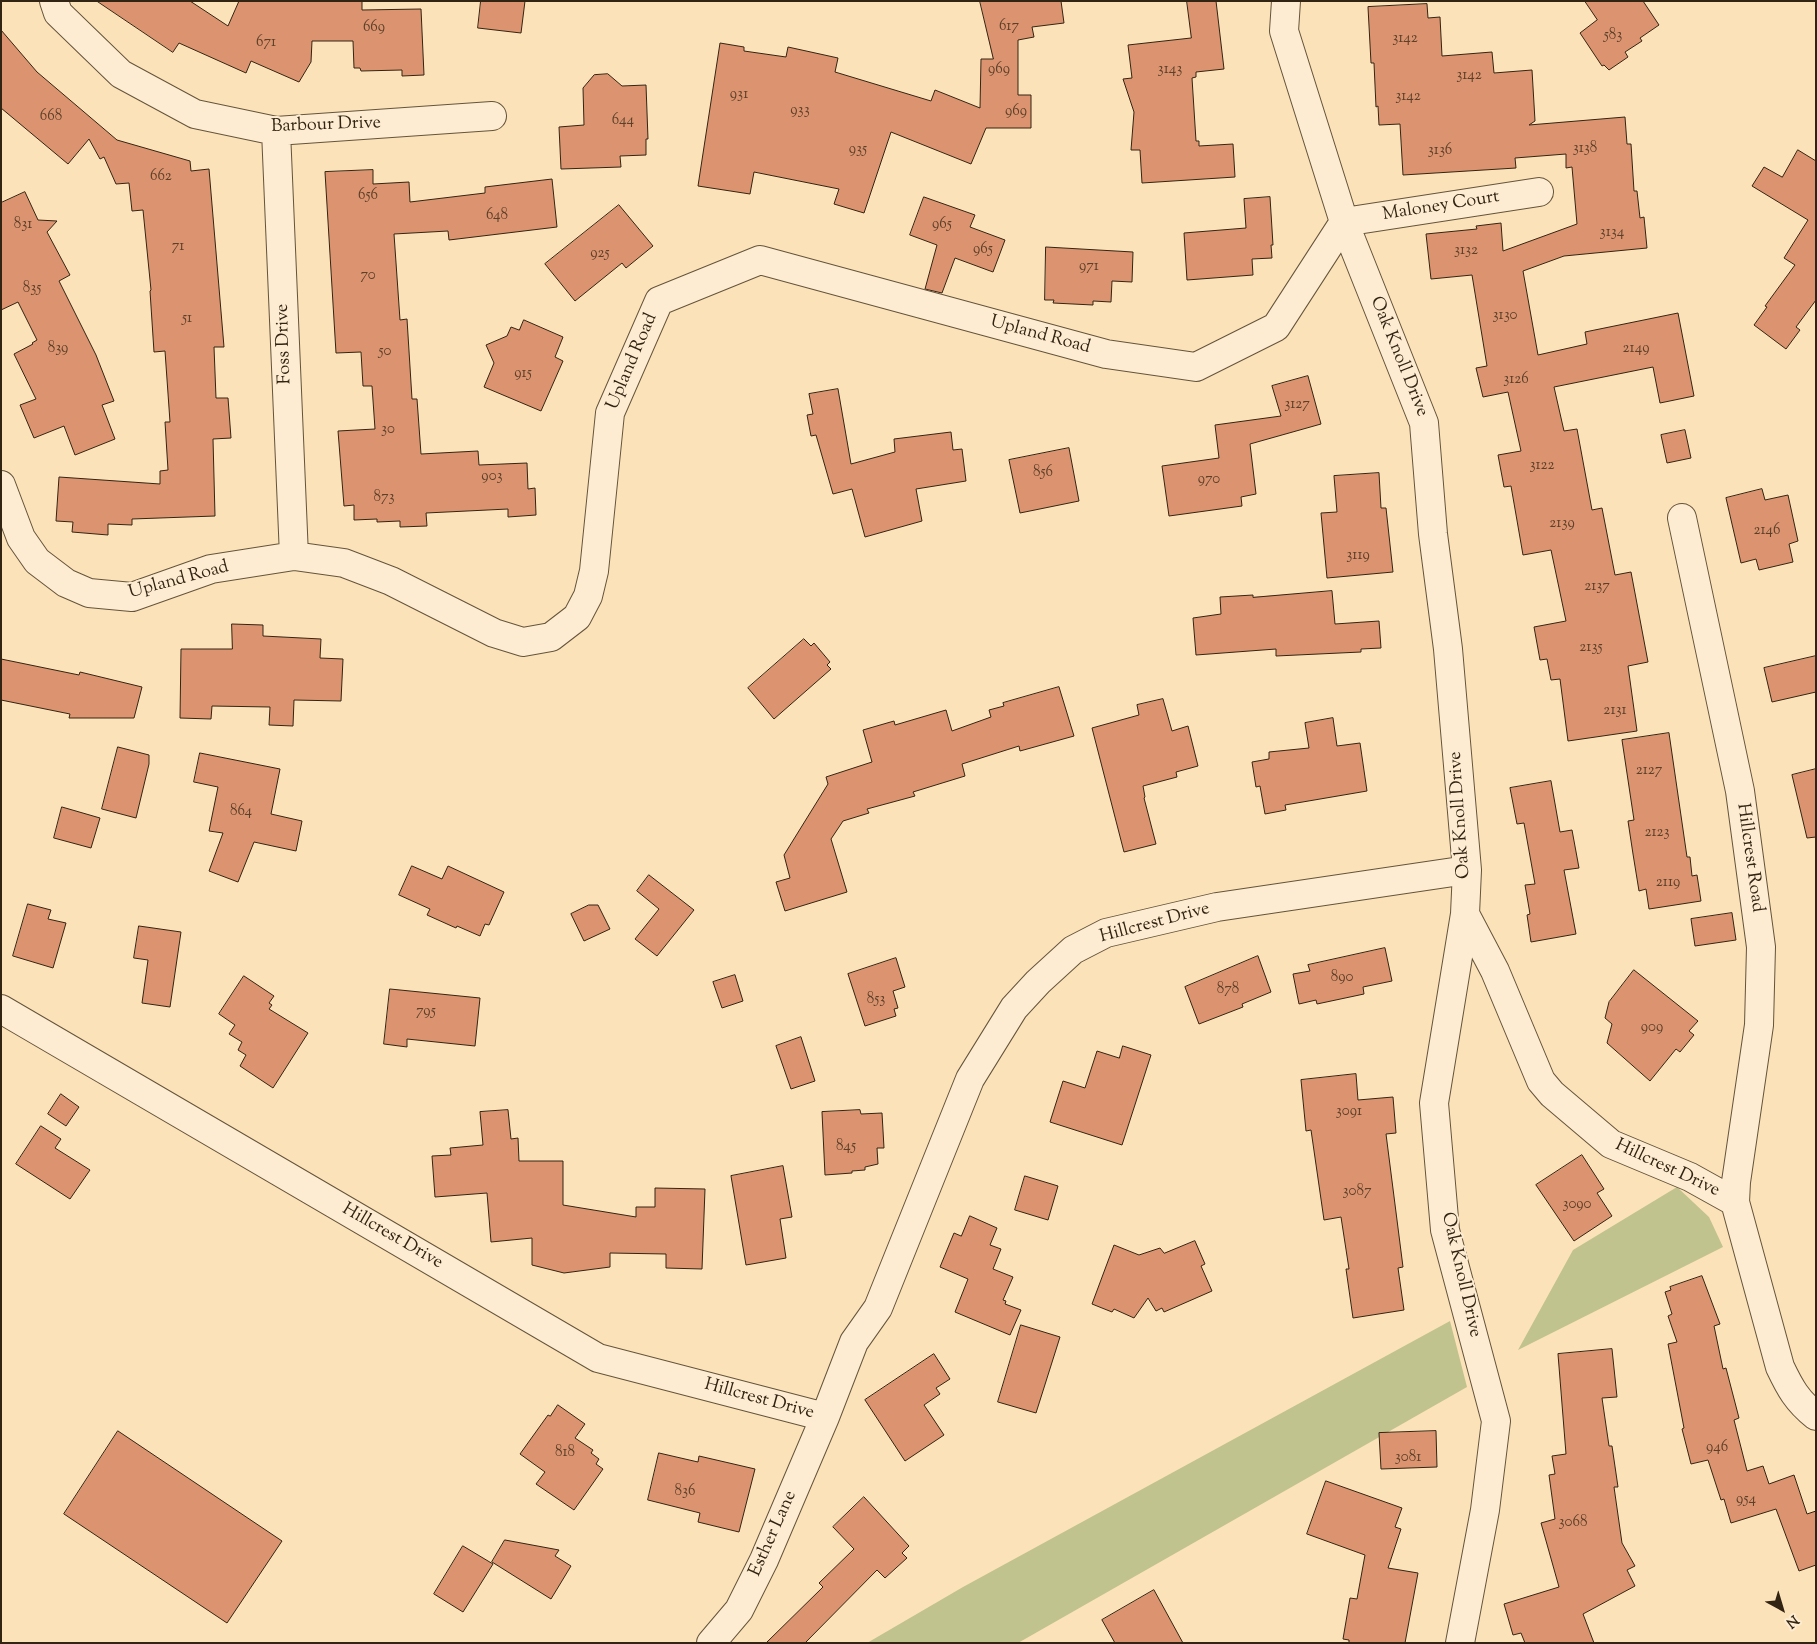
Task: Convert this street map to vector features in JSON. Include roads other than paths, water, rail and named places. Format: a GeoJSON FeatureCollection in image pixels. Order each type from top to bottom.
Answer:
{"type":"FeatureCollection","features":[{"type":"Feature","properties":{"kind":"street","name":"Barbour Drive"},"geometry":{"type":"LineString","coordinates":[[54,1],[58,13],[63,19],[121,74],[194,114],[276,131],[492,116]]}},
{"type":"Feature","properties":{"kind":"street","name":"Oak Knoll Drive"},"geometry":{"type":"LineString","coordinates":[[1286,1],[1284,31],[1344,222],[1424,423],[1433,534],[1448,648],[1467,870],[1465,914],[1434,1103],[1445,1230],[1496,1421],[1485,1510],[1460,1643]]}},
{"type":"Feature","properties":{"kind":"street","name":"Foss Drive"},"geometry":{"type":"LineString","coordinates":[[276,131],[294,556]]}},
{"type":"Feature","properties":{"kind":"street","name":"Maloney Court"},"geometry":{"type":"LineString","coordinates":[[1344,222],[1539,192]]}},
{"type":"Feature","properties":{"kind":"street","name":"Upland Road"},"geometry":{"type":"LineString","coordinates":[[1,485],[21,538],[37,561],[66,582],[89,593],[132,597],[211,569],[294,556],[344,563],[391,581],[501,635],[523,642],[551,637],[577,617],[588,596],[594,572],[610,413],[659,301],[760,260],[1106,354],[1196,367],[1276,327],[1344,222]]}},
{"type":"Feature","properties":{"kind":"street","name":"Hillcrest Road"},"geometry":{"type":"LineString","coordinates":[[1682,518],[1740,791],[1761,947],[1759,1025],[1736,1182],[1735,1202]]}},
{"type":"Feature","properties":{"kind":"street","name":"Hillcrest Drive"},"geometry":{"type":"LineString","coordinates":[[1,1008],[598,1358],[825,1417],[854,1342],[878,1308],[970,1079],[1014,1008],[1038,982],[1073,950],[1106,933],[1217,906],[1467,870]]}},
{"type":"Feature","properties":{"kind":"street","name":"Hillcrest Drive"},"geometry":{"type":"LineString","coordinates":[[1465,914],[1495,971],[1542,1081],[1552,1094],[1611,1144],[1690,1178],[1735,1202],[1780,1367],[1790,1390],[1805,1408],[1816,1416]]}},
{"type":"Feature","properties":{"kind":"street","name":"Esther Lane"},"geometry":{"type":"LineString","coordinates":[[711,1643],[739,1610],[764,1560],[825,1417]]}}]}
